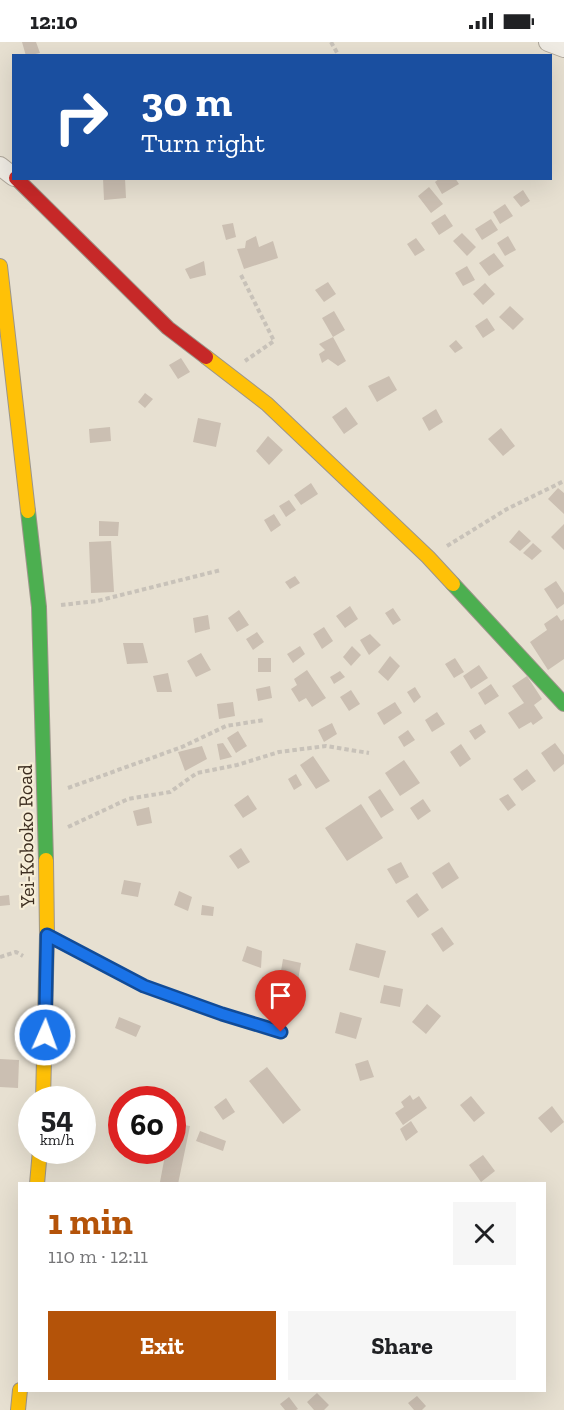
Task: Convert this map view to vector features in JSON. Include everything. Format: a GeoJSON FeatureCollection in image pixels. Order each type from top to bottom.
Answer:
{"type":"FeatureCollection","features":[{"type":"Feature","properties":{"kind":"main road"},"geometry":{"type":"LineString","coordinates":[[17,180],[168,328],[267,404],[428,557],[564,704]]}},
{"type":"Feature","properties":{"kind":"main road","name":"Yei-Koboko Road"},"geometry":{"type":"LineString","coordinates":[[0,266],[39,607],[46,798],[47,935],[43,1086]]}},
{"type":"Feature","properties":{"kind":"main road"},"geometry":{"type":"LineString","coordinates":[[37,1182],[38,1164]]}},
{"type":"Feature","properties":{"kind":"main road"},"geometry":{"type":"LineString","coordinates":[[18,1410],[20,1392]]}},
{"type":"Feature","properties":{"kind":"street"},"geometry":{"type":"LineString","coordinates":[[548,42],[564,48]]}},
{"type":"Feature","properties":{"kind":"street"},"geometry":{"type":"LineString","coordinates":[[0,166],[12,176]]}},
{"type":"Feature","properties":{"kind":"lane"},"geometry":{"type":"LineString","coordinates":[[47,935],[144,986],[281,1032]]}},
{"type":"Feature","properties":{"kind":"path"},"geometry":{"type":"LineString","coordinates":[[227,374],[274,340],[241,275]]}},
{"type":"Feature","properties":{"kind":"path"},"geometry":{"type":"LineString","coordinates":[[428,557],[507,509],[564,481]]}},
{"type":"Feature","properties":{"kind":"path"},"geometry":{"type":"LineString","coordinates":[[39,607],[97,601],[221,570]]}},
{"type":"Feature","properties":{"kind":"path"},"geometry":{"type":"LineString","coordinates":[[46,798],[132,763],[182,747],[226,726],[264,720]]}},
{"type":"Feature","properties":{"kind":"path"},"geometry":{"type":"LineString","coordinates":[[46,837],[128,799],[170,792],[197,773],[237,765],[279,752],[326,746],[369,753]]}},
{"type":"Feature","properties":{"kind":"building"},"geometry":{"type":"Polygon","coordinates":[[[22,42],[36,42],[40,53],[25,54],[22,42]]]}},
{"type":"Feature","properties":{"kind":"building"},"geometry":{"type":"Polygon","coordinates":[[[103,180],[125,180],[126,198],[104,200],[103,180]]]}},
{"type":"Feature","properties":{"kind":"building"},"geometry":{"type":"Polygon","coordinates":[[[456,180],[459,184],[442,194],[435,182],[456,180]]]}},
{"type":"Feature","properties":{"kind":"building"},"geometry":{"type":"Polygon","coordinates":[[[429,187],[443,204],[431,213],[418,196],[429,187]]]}},
{"type":"Feature","properties":{"kind":"building"},"geometry":{"type":"Polygon","coordinates":[[[523,190],[530,201],[521,207],[513,197],[523,190]]]}},
{"type":"Feature","properties":{"kind":"building"},"geometry":{"type":"Polygon","coordinates":[[[505,204],[513,216],[500,224],[493,212],[505,204]]]}},
{"type":"Feature","properties":{"kind":"building"},"geometry":{"type":"Polygon","coordinates":[[[445,214],[453,226],[439,235],[431,223],[445,214]]]}},
{"type":"Feature","properties":{"kind":"building"},"geometry":{"type":"Polygon","coordinates":[[[491,219],[498,230],[482,240],[475,229],[491,219]]]}},
{"type":"Feature","properties":{"kind":"building"},"geometry":{"type":"Polygon","coordinates":[[[233,223],[236,237],[226,240],[222,225],[233,223]]]}},
{"type":"Feature","properties":{"kind":"building"},"geometry":{"type":"Polygon","coordinates":[[[462,233],[476,247],[467,256],[453,241],[462,233]]]}},
{"type":"Feature","properties":{"kind":"building"},"geometry":{"type":"Polygon","coordinates":[[[256,236],[259,247],[273,241],[278,258],[244,269],[237,249],[245,248],[246,241],[256,236]]]}},
{"type":"Feature","properties":{"kind":"building"},"geometry":{"type":"Polygon","coordinates":[[[508,236],[516,250],[505,256],[497,243],[508,236]]]}},
{"type":"Feature","properties":{"kind":"building"},"geometry":{"type":"Polygon","coordinates":[[[416,238],[425,250],[415,256],[407,244],[416,238]]]}},
{"type":"Feature","properties":{"kind":"building"},"geometry":{"type":"Polygon","coordinates":[[[494,253],[504,266],[489,276],[479,263],[494,253]]]}},
{"type":"Feature","properties":{"kind":"building"},"geometry":{"type":"Polygon","coordinates":[[[204,261],[206,275],[190,279],[185,269],[204,261]]]}},
{"type":"Feature","properties":{"kind":"building"},"geometry":{"type":"Polygon","coordinates":[[[467,266],[475,280],[463,286],[455,273],[467,266]]]}},
{"type":"Feature","properties":{"kind":"building"},"geometry":{"type":"Polygon","coordinates":[[[328,282],[336,294],[324,302],[315,290],[328,282]]]}},
{"type":"Feature","properties":{"kind":"building"},"geometry":{"type":"Polygon","coordinates":[[[485,283],[495,294],[483,305],[473,294],[485,283]]]}},
{"type":"Feature","properties":{"kind":"building"},"geometry":{"type":"Polygon","coordinates":[[[510,306],[524,319],[513,330],[499,317],[510,306]]]}},
{"type":"Feature","properties":{"kind":"building"},"geometry":{"type":"Polygon","coordinates":[[[334,311],[345,330],[333,337],[322,318],[334,311]]]}},
{"type":"Feature","properties":{"kind":"building"},"geometry":{"type":"Polygon","coordinates":[[[487,318],[495,330],[483,338],[475,326],[487,318]]]}},
{"type":"Feature","properties":{"kind":"building"},"geometry":{"type":"Polygon","coordinates":[[[333,337],[346,361],[338,366],[328,359],[322,363],[319,354],[325,350],[319,344],[333,337]]]}},
{"type":"Feature","properties":{"kind":"building"},"geometry":{"type":"Polygon","coordinates":[[[456,340],[463,348],[455,353],[449,346],[456,340]]]}},
{"type":"Feature","properties":{"kind":"building"},"geometry":{"type":"Polygon","coordinates":[[[181,358],[190,372],[178,379],[169,365],[181,358]]]}},
{"type":"Feature","properties":{"kind":"building"},"geometry":{"type":"Polygon","coordinates":[[[389,376],[397,390],[377,402],[368,386],[389,376]]]}},
{"type":"Feature","properties":{"kind":"building"},"geometry":{"type":"Polygon","coordinates":[[[145,393],[153,399],[145,408],[138,402],[145,393]]]}},
{"type":"Feature","properties":{"kind":"building"},"geometry":{"type":"Polygon","coordinates":[[[346,407],[358,424],[344,434],[332,417],[346,407]]]}},
{"type":"Feature","properties":{"kind":"building"},"geometry":{"type":"Polygon","coordinates":[[[436,409],[443,422],[429,431],[422,418],[436,409]]]}},
{"type":"Feature","properties":{"kind":"building"},"geometry":{"type":"Polygon","coordinates":[[[198,418],[221,423],[216,447],[193,442],[198,418]]]}},
{"type":"Feature","properties":{"kind":"building"},"geometry":{"type":"Polygon","coordinates":[[[110,427],[111,441],[90,443],[89,429],[110,427]]]}},
{"type":"Feature","properties":{"kind":"building"},"geometry":{"type":"Polygon","coordinates":[[[501,428],[515,446],[503,456],[488,439],[501,428]]]}},
{"type":"Feature","properties":{"kind":"building"},"geometry":{"type":"Polygon","coordinates":[[[268,436],[283,450],[269,465],[256,451],[268,436]]]}},
{"type":"Feature","properties":{"kind":"building"},"geometry":{"type":"Polygon","coordinates":[[[311,483],[318,494],[301,505],[294,495],[311,483]]]}},
{"type":"Feature","properties":{"kind":"building"},"geometry":{"type":"Polygon","coordinates":[[[558,488],[564,493],[564,514],[548,499],[558,488]]]}},
{"type":"Feature","properties":{"kind":"building"},"geometry":{"type":"Polygon","coordinates":[[[289,500],[296,510],[286,517],[279,506],[289,500]]]}},
{"type":"Feature","properties":{"kind":"building"},"geometry":{"type":"Polygon","coordinates":[[[274,514],[281,525],[271,532],[264,520],[274,514]]]}},
{"type":"Feature","properties":{"kind":"building"},"geometry":{"type":"Polygon","coordinates":[[[99,521],[119,522],[118,536],[99,536],[99,521]]]}},
{"type":"Feature","properties":{"kind":"building"},"geometry":{"type":"Polygon","coordinates":[[[564,524],[564,550],[551,537],[564,524]]]}},
{"type":"Feature","properties":{"kind":"building"},"geometry":{"type":"Polygon","coordinates":[[[519,530],[531,541],[520,551],[509,542],[519,530]]]}},
{"type":"Feature","properties":{"kind":"building"},"geometry":{"type":"Polygon","coordinates":[[[111,541],[114,592],[91,593],[89,542],[111,541]]]}},
{"type":"Feature","properties":{"kind":"building"},"geometry":{"type":"Polygon","coordinates":[[[533,543],[542,551],[532,560],[523,553],[533,543]]]}},
{"type":"Feature","properties":{"kind":"building"},"geometry":{"type":"Polygon","coordinates":[[[295,576],[300,583],[290,589],[285,582],[295,576]]]}},
{"type":"Feature","properties":{"kind":"building"},"geometry":{"type":"Polygon","coordinates":[[[556,581],[564,593],[564,604],[557,609],[544,589],[556,581]]]}},
{"type":"Feature","properties":{"kind":"building"},"geometry":{"type":"Polygon","coordinates":[[[350,606],[358,619],[345,628],[336,616],[350,606]]]}},
{"type":"Feature","properties":{"kind":"building"},"geometry":{"type":"Polygon","coordinates":[[[393,608],[401,620],[393,625],[385,613],[393,608]]]}},
{"type":"Feature","properties":{"kind":"building"},"geometry":{"type":"Polygon","coordinates":[[[239,610],[249,625],[237,632],[228,618],[239,610]]]}},
{"type":"Feature","properties":{"kind":"building"},"geometry":{"type":"Polygon","coordinates":[[[208,615],[210,629],[195,633],[193,618],[208,615]]]}},
{"type":"Feature","properties":{"kind":"building"},"geometry":{"type":"Polygon","coordinates":[[[557,615],[561,621],[564,619],[564,659],[548,670],[530,642],[547,630],[544,624],[557,615]]]}},
{"type":"Feature","properties":{"kind":"building"},"geometry":{"type":"Polygon","coordinates":[[[324,627],[333,641],[322,649],[313,634],[324,627]]]}},
{"type":"Feature","properties":{"kind":"building"},"geometry":{"type":"Polygon","coordinates":[[[257,632],[264,642],[253,650],[246,639],[257,632]]]}},
{"type":"Feature","properties":{"kind":"building"},"geometry":{"type":"Polygon","coordinates":[[[370,634],[381,645],[369,655],[360,640],[370,634]]]}},
{"type":"Feature","properties":{"kind":"building"},"geometry":{"type":"Polygon","coordinates":[[[123,643],[143,643],[148,663],[127,664],[123,643]]]}},
{"type":"Feature","properties":{"kind":"building"},"geometry":{"type":"Polygon","coordinates":[[[300,646],[305,654],[293,663],[287,654],[300,646]]]}},
{"type":"Feature","properties":{"kind":"building"},"geometry":{"type":"Polygon","coordinates":[[[352,646],[361,655],[351,666],[343,657],[352,646]]]}},
{"type":"Feature","properties":{"kind":"building"},"geometry":{"type":"Polygon","coordinates":[[[201,653],[211,670],[196,677],[187,661],[201,653]]]}},
{"type":"Feature","properties":{"kind":"building"},"geometry":{"type":"Polygon","coordinates":[[[390,656],[400,666],[388,681],[378,672],[390,656]]]}},
{"type":"Feature","properties":{"kind":"building"},"geometry":{"type":"Polygon","coordinates":[[[258,658],[271,658],[271,672],[258,672],[258,658]]]}},
{"type":"Feature","properties":{"kind":"building"},"geometry":{"type":"Polygon","coordinates":[[[455,658],[464,672],[454,678],[445,664],[455,658]]]}},
{"type":"Feature","properties":{"kind":"building"},"geometry":{"type":"Polygon","coordinates":[[[479,665],[488,678],[471,689],[463,676],[479,665]]]}},
{"type":"Feature","properties":{"kind":"building"},"geometry":{"type":"Polygon","coordinates":[[[307,670],[326,698],[312,707],[306,698],[299,702],[291,689],[297,685],[294,679],[307,670]]]}},
{"type":"Feature","properties":{"kind":"building"},"geometry":{"type":"Polygon","coordinates":[[[340,671],[345,677],[334,684],[330,677],[340,671]]]}},
{"type":"Feature","properties":{"kind":"building"},"geometry":{"type":"Polygon","coordinates":[[[168,673],[172,692],[157,692],[153,676],[168,673]]]}},
{"type":"Feature","properties":{"kind":"building"},"geometry":{"type":"Polygon","coordinates":[[[527,676],[542,699],[534,705],[543,718],[533,725],[531,722],[519,729],[508,713],[524,703],[512,686],[527,676]]]}},
{"type":"Feature","properties":{"kind":"building"},"geometry":{"type":"Polygon","coordinates":[[[491,684],[499,696],[485,705],[478,693],[491,684]]]}},
{"type":"Feature","properties":{"kind":"building"},"geometry":{"type":"Polygon","coordinates":[[[270,686],[272,698],[258,701],[256,689],[270,686]]]}},
{"type":"Feature","properties":{"kind":"building"},"geometry":{"type":"Polygon","coordinates":[[[415,687],[421,697],[414,703],[407,692],[415,687]]]}},
{"type":"Feature","properties":{"kind":"building"},"geometry":{"type":"Polygon","coordinates":[[[351,690],[360,704],[349,711],[340,697],[351,690]]]}},
{"type":"Feature","properties":{"kind":"building"},"geometry":{"type":"Polygon","coordinates":[[[233,702],[235,716],[219,719],[217,704],[233,702]]]}},
{"type":"Feature","properties":{"kind":"building"},"geometry":{"type":"Polygon","coordinates":[[[395,702],[402,713],[384,725],[377,713],[395,702]]]}},
{"type":"Feature","properties":{"kind":"building"},"geometry":{"type":"Polygon","coordinates":[[[437,712],[445,724],[432,732],[425,720],[437,712]]]}},
{"type":"Feature","properties":{"kind":"building"},"geometry":{"type":"Polygon","coordinates":[[[332,723],[337,734],[324,742],[318,730],[332,723]]]}},
{"type":"Feature","properties":{"kind":"building"},"geometry":{"type":"Polygon","coordinates":[[[481,724],[486,732],[475,740],[469,731],[481,724]]]}},
{"type":"Feature","properties":{"kind":"building"},"geometry":{"type":"Polygon","coordinates":[[[408,730],[415,740],[404,747],[398,737],[408,730]]]}},
{"type":"Feature","properties":{"kind":"building"},"geometry":{"type":"Polygon","coordinates":[[[238,731],[247,746],[236,753],[227,738],[238,731]]]}},
{"type":"Feature","properties":{"kind":"building"},"geometry":{"type":"Polygon","coordinates":[[[223,743],[232,757],[220,760],[217,744],[223,743]]]}},
{"type":"Feature","properties":{"kind":"building"},"geometry":{"type":"Polygon","coordinates":[[[555,743],[564,755],[564,764],[554,772],[541,753],[555,743]]]}},
{"type":"Feature","properties":{"kind":"building"},"geometry":{"type":"Polygon","coordinates":[[[461,744],[471,759],[460,767],[450,752],[461,744]]]}},
{"type":"Feature","properties":{"kind":"building"},"geometry":{"type":"Polygon","coordinates":[[[202,746],[207,759],[185,771],[178,752],[202,746]]]}},
{"type":"Feature","properties":{"kind":"building"},"geometry":{"type":"Polygon","coordinates":[[[313,756],[330,781],[316,789],[300,765],[313,756]]]}},
{"type":"Feature","properties":{"kind":"building"},"geometry":{"type":"Polygon","coordinates":[[[404,760],[420,783],[400,796],[385,773],[404,760]]]}},
{"type":"Feature","properties":{"kind":"building"},"geometry":{"type":"Polygon","coordinates":[[[527,769],[536,781],[522,791],[513,779],[527,769]]]}},
{"type":"Feature","properties":{"kind":"building"},"geometry":{"type":"Polygon","coordinates":[[[296,774],[302,785],[294,790],[288,779],[296,774]]]}},
{"type":"Feature","properties":{"kind":"building"},"geometry":{"type":"Polygon","coordinates":[[[380,789],[394,810],[381,818],[368,797],[380,789]]]}},
{"type":"Feature","properties":{"kind":"building"},"geometry":{"type":"Polygon","coordinates":[[[508,794],[516,805],[508,811],[499,799],[508,794]]]}},
{"type":"Feature","properties":{"kind":"building"},"geometry":{"type":"Polygon","coordinates":[[[248,795],[257,809],[243,818],[234,805],[248,795]]]}},
{"type":"Feature","properties":{"kind":"building"},"geometry":{"type":"Polygon","coordinates":[[[423,799],[431,811],[418,820],[410,808],[423,799]]]}},
{"type":"Feature","properties":{"kind":"building"},"geometry":{"type":"Polygon","coordinates":[[[361,804],[383,838],[347,861],[325,828],[361,804]]]}},
{"type":"Feature","properties":{"kind":"building"},"geometry":{"type":"Polygon","coordinates":[[[149,807],[152,823],[137,826],[133,811],[149,807]]]}},
{"type":"Feature","properties":{"kind":"building"},"geometry":{"type":"Polygon","coordinates":[[[241,848],[250,862],[238,869],[229,856],[241,848]]]}},
{"type":"Feature","properties":{"kind":"building"},"geometry":{"type":"Polygon","coordinates":[[[401,862],[409,877],[396,884],[387,869],[401,862]]]}},
{"type":"Feature","properties":{"kind":"building"},"geometry":{"type":"Polygon","coordinates":[[[449,862],[459,878],[442,889],[432,873],[449,862]]]}},
{"type":"Feature","properties":{"kind":"building"},"geometry":{"type":"Polygon","coordinates":[[[124,880],[141,883],[138,897],[121,894],[124,880]]]}},
{"type":"Feature","properties":{"kind":"building"},"geometry":{"type":"Polygon","coordinates":[[[179,891],[192,897],[188,911],[174,905],[179,891]]]}},
{"type":"Feature","properties":{"kind":"building"},"geometry":{"type":"Polygon","coordinates":[[[417,893],[429,910],[418,918],[406,901],[417,893]]]}},
{"type":"Feature","properties":{"kind":"building"},"geometry":{"type":"Polygon","coordinates":[[[9,895],[10,905],[0,906],[0,896],[9,895]]]}},
{"type":"Feature","properties":{"kind":"building"},"geometry":{"type":"Polygon","coordinates":[[[202,905],[214,907],[213,916],[201,915],[202,905]]]}},
{"type":"Feature","properties":{"kind":"building"},"geometry":{"type":"Polygon","coordinates":[[[442,927],[454,944],[443,952],[431,934],[442,927]]]}},
{"type":"Feature","properties":{"kind":"building"},"geometry":{"type":"Polygon","coordinates":[[[356,943],[386,951],[379,978],[349,970],[356,943]]]}},
{"type":"Feature","properties":{"kind":"building"},"geometry":{"type":"Polygon","coordinates":[[[247,946],[262,951],[261,968],[242,961],[247,946]]]}},
{"type":"Feature","properties":{"kind":"building"},"geometry":{"type":"Polygon","coordinates":[[[283,959],[301,963],[296,992],[278,989],[283,959]]]}},
{"type":"Feature","properties":{"kind":"building"},"geometry":{"type":"Polygon","coordinates":[[[384,985],[403,989],[400,1007],[380,1003],[384,985]]]}},
{"type":"Feature","properties":{"kind":"building"},"geometry":{"type":"Polygon","coordinates":[[[427,1004],[441,1016],[426,1034],[412,1022],[427,1004]]]}},
{"type":"Feature","properties":{"kind":"building"},"geometry":{"type":"Polygon","coordinates":[[[340,1012],[362,1018],[356,1039],[335,1033],[340,1012]]]}},
{"type":"Feature","properties":{"kind":"building"},"geometry":{"type":"Polygon","coordinates":[[[119,1017],[141,1026],[136,1037],[115,1028],[119,1017]]]}},
{"type":"Feature","properties":{"kind":"building"},"geometry":{"type":"Polygon","coordinates":[[[0,1059],[19,1060],[18,1088],[0,1087],[0,1059]]]}},
{"type":"Feature","properties":{"kind":"building"},"geometry":{"type":"Polygon","coordinates":[[[368,1060],[374,1077],[360,1081],[355,1064],[368,1060]]]}},
{"type":"Feature","properties":{"kind":"building"},"geometry":{"type":"Polygon","coordinates":[[[267,1067],[301,1110],[283,1124],[249,1081],[267,1067]]]}},
{"type":"Feature","properties":{"kind":"building"},"geometry":{"type":"Polygon","coordinates":[[[410,1095],[413,1100],[419,1096],[427,1108],[403,1125],[395,1113],[404,1107],[401,1102],[410,1095]]]}},
{"type":"Feature","properties":{"kind":"building"},"geometry":{"type":"Polygon","coordinates":[[[471,1096],[485,1113],[474,1122],[460,1105],[471,1096]]]}},
{"type":"Feature","properties":{"kind":"building"},"geometry":{"type":"Polygon","coordinates":[[[226,1098],[235,1112],[223,1120],[214,1107],[226,1098]]]}},
{"type":"Feature","properties":{"kind":"building"},"geometry":{"type":"Polygon","coordinates":[[[552,1106],[564,1122],[551,1133],[538,1118],[552,1106]]]}},
{"type":"Feature","properties":{"kind":"building"},"geometry":{"type":"Polygon","coordinates":[[[411,1121],[418,1132],[406,1141],[400,1129],[411,1121]]]}},
{"type":"Feature","properties":{"kind":"building"},"geometry":{"type":"Polygon","coordinates":[[[186,1125],[190,1126],[186,1145],[186,1125]]]}},
{"type":"Feature","properties":{"kind":"building"},"geometry":{"type":"Polygon","coordinates":[[[200,1131],[226,1141],[223,1151],[196,1141],[200,1131]]]}},
{"type":"Feature","properties":{"kind":"building"},"geometry":{"type":"Polygon","coordinates":[[[483,1155],[495,1171],[481,1182],[469,1165],[483,1155]]]}},
{"type":"Feature","properties":{"kind":"building"},"geometry":{"type":"Polygon","coordinates":[[[163,1164],[182,1164],[178,1182],[160,1182],[163,1164]]]}},
{"type":"Feature","properties":{"kind":"building"},"geometry":{"type":"Polygon","coordinates":[[[317,1393],[329,1405],[324,1410],[314,1410],[307,1402],[317,1393]]]}},
{"type":"Feature","properties":{"kind":"building"},"geometry":{"type":"Polygon","coordinates":[[[417,1396],[426,1406],[422,1410],[414,1410],[408,1403],[417,1396]]]}},
{"type":"Feature","properties":{"kind":"building"},"geometry":{"type":"Polygon","coordinates":[[[289,1397],[298,1409],[285,1410],[280,1404],[289,1397]]]}},
{"type":"Feature","properties":{"kind":"traffic: fast"},"geometry":{"type":"LineString","coordinates":[[28,511],[39,607],[46,860]]}},
{"type":"Feature","properties":{"kind":"traffic: fast"},"geometry":{"type":"LineString","coordinates":[[453,584],[564,704]]}},
{"type":"Feature","properties":{"kind":"traffic: slow"},"geometry":{"type":"LineString","coordinates":[[0,266],[28,511]]}},
{"type":"Feature","properties":{"kind":"traffic: slow"},"geometry":{"type":"LineString","coordinates":[[206,357],[267,404],[428,557],[453,584]]}},
{"type":"Feature","properties":{"kind":"traffic: slow"},"geometry":{"type":"LineString","coordinates":[[43,1086],[47,935],[46,860]]}},
{"type":"Feature","properties":{"kind":"traffic: slow"},"geometry":{"type":"LineString","coordinates":[[37,1182],[39,1164]]}},
{"type":"Feature","properties":{"kind":"traffic: slow"},"geometry":{"type":"LineString","coordinates":[[18,1410],[20,1392]]}},
{"type":"Feature","properties":{"kind":"traffic: jam"},"geometry":{"type":"LineString","coordinates":[[18,180],[168,328],[206,357]]}},
{"type":"Feature","properties":{"kind":"route"},"geometry":{"type":"LineString","coordinates":[[45,1035],[47,935],[83,956],[144,986],[281,1032]]}}]}
